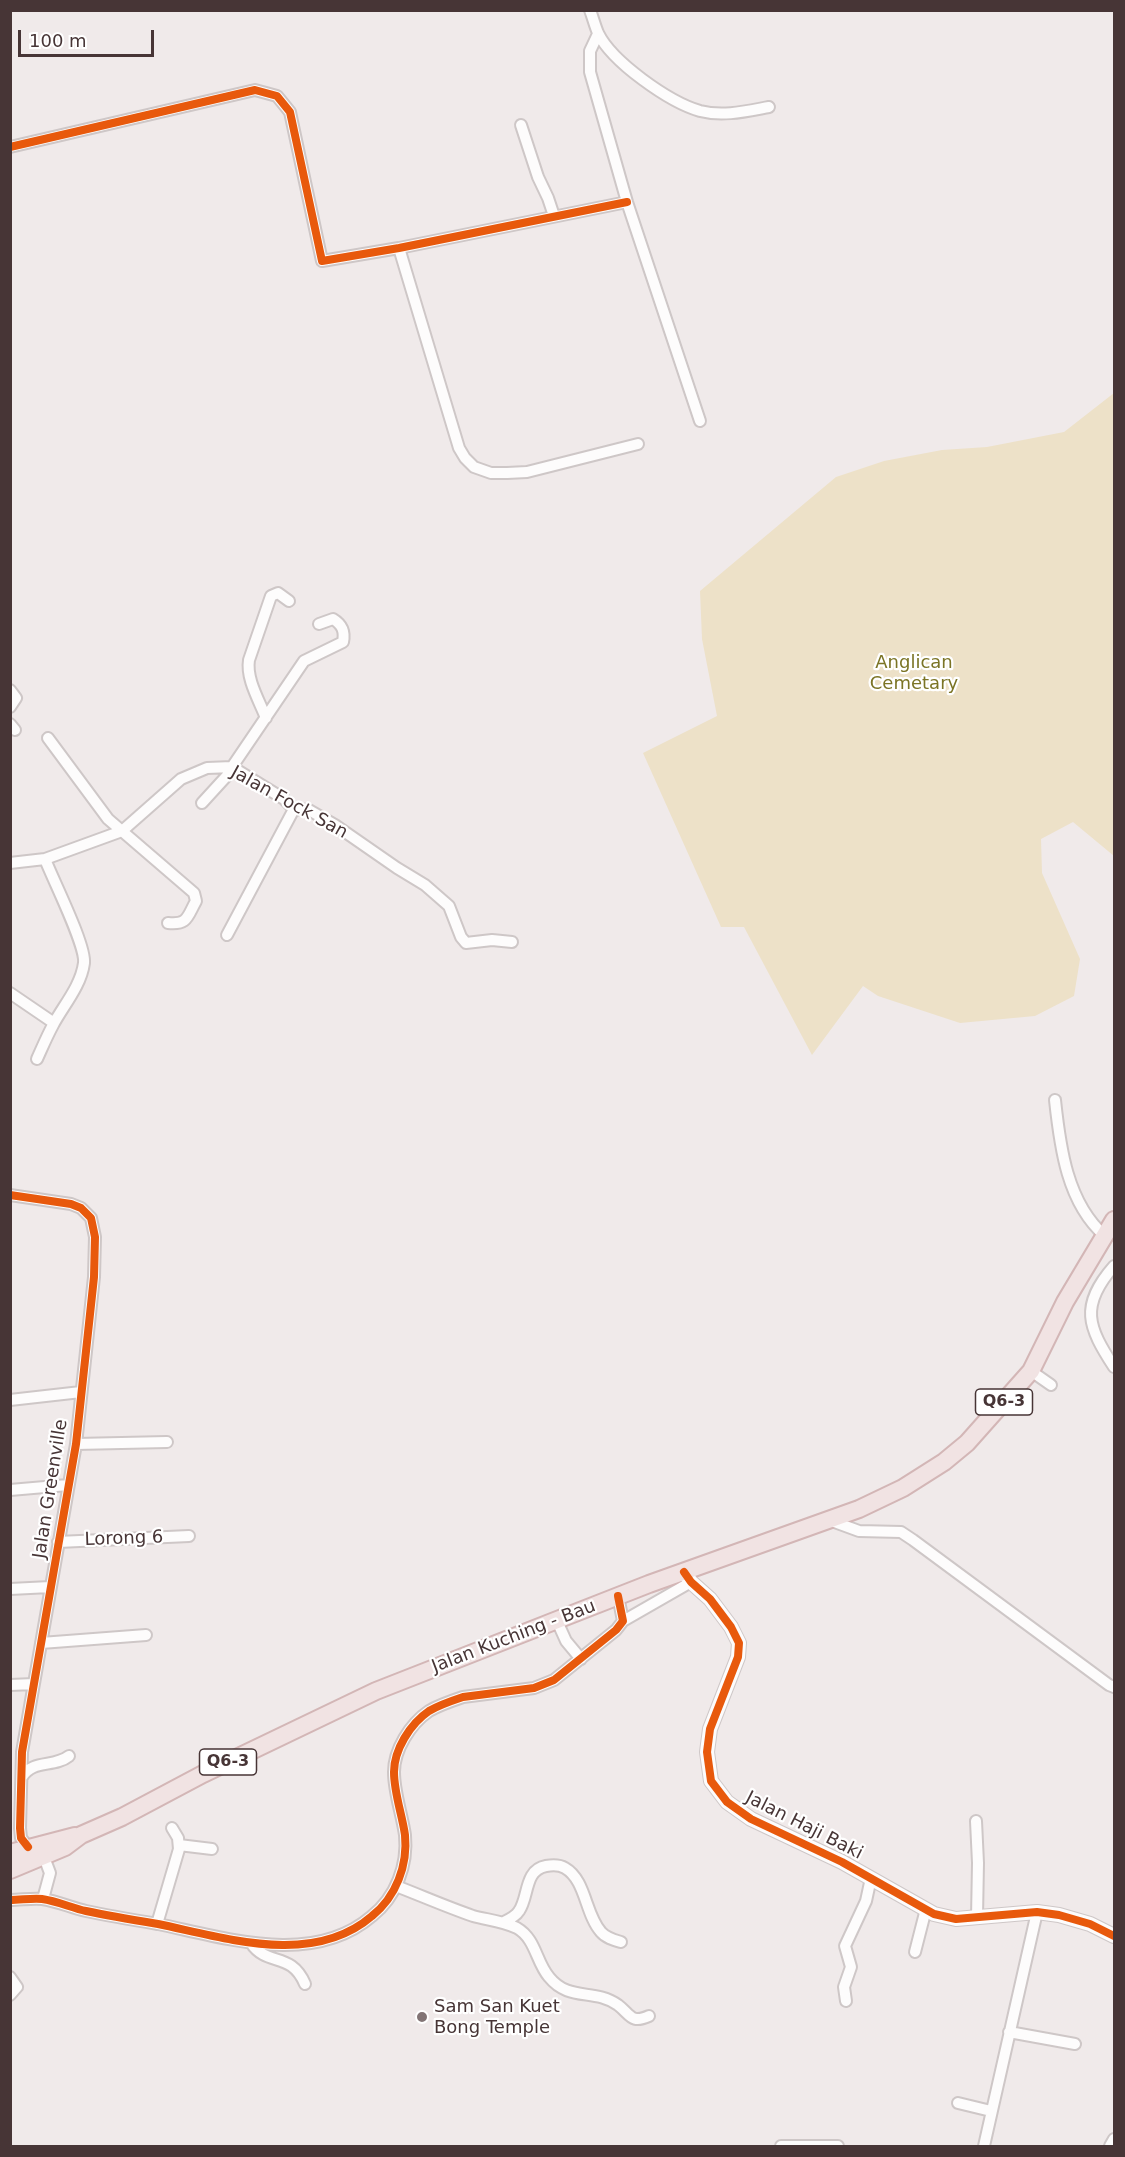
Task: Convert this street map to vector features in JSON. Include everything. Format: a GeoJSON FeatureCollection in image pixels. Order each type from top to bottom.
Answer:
{"type":"FeatureCollection","features":[{"type":"Feature","properties":{"kind":"main road","name":"Jalan Kuching - Bau"},"geometry":{"type":"LineString","coordinates":[[10,1870],[44,1857],[81,1835],[122,1817],[203,1774],[375,1691],[557,1622],[618,1596],[688,1577],[859,1509],[903,1488],[944,1462],[967,1443],[1030,1371],[1065,1302],[1114,1220]]}},
{"type":"Feature","properties":{"kind":"main road","name":"Jalan Kuching - Bau"},"geometry":{"type":"LineString","coordinates":[[10,1853],[60,1838],[81,1835]]}},
{"type":"Feature","properties":{"kind":"street"},"geometry":{"type":"LineString","coordinates":[[590,10],[598,34],[629,70],[668,96],[700,111],[734,114],[769,107]]}},
{"type":"Feature","properties":{"kind":"street"},"geometry":{"type":"LineString","coordinates":[[598,34],[591,51],[590,72],[627,202],[700,422]]}},
{"type":"Feature","properties":{"kind":"street"},"geometry":{"type":"LineString","coordinates":[[10,147],[255,90],[278,96],[290,112],[322,261],[399,248],[627,202]]}},
{"type":"Feature","properties":{"kind":"street"},"geometry":{"type":"LineString","coordinates":[[521,125],[554,216]]}},
{"type":"Feature","properties":{"kind":"street"},"geometry":{"type":"LineString","coordinates":[[399,248],[459,448],[474,467],[491,473],[527,472],[638,444]]}},
{"type":"Feature","properties":{"kind":"street"},"geometry":{"type":"LineString","coordinates":[[266,718],[251,682],[249,660],[271,596],[278,593],[289,601]]}},
{"type":"Feature","properties":{"kind":"street"},"geometry":{"type":"LineString","coordinates":[[202,804],[233,768],[304,661],[344,642],[345,634],[340,623],[333,619],[319,624]]}},
{"type":"Feature","properties":{"kind":"street"},"geometry":{"type":"LineString","coordinates":[[10,690],[16,698],[10,707]]}},
{"type":"Feature","properties":{"kind":"street"},"geometry":{"type":"LineString","coordinates":[[48,738],[108,819],[196,897],[185,921],[181,924],[168,923]]}},
{"type":"Feature","properties":{"kind":"street","name":"Jalan Fock San"},"geometry":{"type":"LineString","coordinates":[[10,863],[45,859],[122,831],[181,779],[207,768],[233,768],[284,799],[294,809],[309,810],[425,885],[449,906],[461,937],[466,943],[492,940],[512,942]]}},
{"type":"Feature","properties":{"kind":"street"},"geometry":{"type":"LineString","coordinates":[[227,935],[294,809]]}},
{"type":"Feature","properties":{"kind":"street"},"geometry":{"type":"LineString","coordinates":[[37,1059],[81,974],[84,955],[45,859]]}},
{"type":"Feature","properties":{"kind":"street"},"geometry":{"type":"LineString","coordinates":[[10,993],[54,1023]]}},
{"type":"Feature","properties":{"kind":"street"},"geometry":{"type":"LineString","coordinates":[[1055,1100],[1068,1177],[1087,1216],[1105,1236]]}},
{"type":"Feature","properties":{"kind":"street","name":"Jalan Greenville"},"geometry":{"type":"LineString","coordinates":[[10,1195],[71,1204],[81,1208],[91,1218],[95,1237],[94,1277],[76,1444],[22,1752],[20,1828],[21,1838],[28,1847]]}},
{"type":"Feature","properties":{"kind":"street"},"geometry":{"type":"LineString","coordinates":[[1114,1266],[1097,1292],[1089,1310],[1093,1329],[1114,1367]]}},
{"type":"Feature","properties":{"kind":"street"},"geometry":{"type":"LineString","coordinates":[[1030,1371],[1051,1385]]}},
{"type":"Feature","properties":{"kind":"street"},"geometry":{"type":"LineString","coordinates":[[10,1400],[81,1392]]}},
{"type":"Feature","properties":{"kind":"street"},"geometry":{"type":"LineString","coordinates":[[76,1444],[166,1442]]}},
{"type":"Feature","properties":{"kind":"street"},"geometry":{"type":"LineString","coordinates":[[10,1490],[68,1485]]}},
{"type":"Feature","properties":{"kind":"street"},"geometry":{"type":"LineString","coordinates":[[830,1520],[859,1531],[901,1532],[1114,1687]]}},
{"type":"Feature","properties":{"kind":"street","name":"Lorong 6"},"geometry":{"type":"LineString","coordinates":[[58,1542],[189,1536]]}},
{"type":"Feature","properties":{"kind":"street"},"geometry":{"type":"LineString","coordinates":[[10,1900],[43,1899],[84,1911],[251,1943],[296,1944],[337,1937],[356,1929],[386,1903],[396,1886],[404,1862],[405,1836],[396,1789],[394,1761],[411,1729],[428,1712],[463,1697],[534,1688],[554,1680],[616,1630],[623,1621],[688,1577]]}},
{"type":"Feature","properties":{"kind":"street","name":"Jalan Haji Baki"},"geometry":{"type":"LineString","coordinates":[[688,1577],[710,1599],[731,1627],[739,1643],[738,1657],[710,1729],[706,1752],[711,1781],[727,1802],[751,1819],[842,1862],[934,1914],[956,1919],[1037,1912],[1070,1918],[1114,1935]]}},
{"type":"Feature","properties":{"kind":"street"},"geometry":{"type":"LineString","coordinates":[[10,1589],[50,1587]]}},
{"type":"Feature","properties":{"kind":"street"},"geometry":{"type":"LineString","coordinates":[[618,1596],[623,1621]]}},
{"type":"Feature","properties":{"kind":"street"},"geometry":{"type":"LineString","coordinates":[[557,1622],[566,1641],[581,1659]]}},
{"type":"Feature","properties":{"kind":"street"},"geometry":{"type":"LineString","coordinates":[[40,1643],[146,1635]]}},
{"type":"Feature","properties":{"kind":"street"},"geometry":{"type":"LineString","coordinates":[[10,1685],[34,1684]]}},
{"type":"Feature","properties":{"kind":"street"},"geometry":{"type":"LineString","coordinates":[[10,1748],[22,1752]]}},
{"type":"Feature","properties":{"kind":"street"},"geometry":{"type":"LineString","coordinates":[[22,1777],[27,1769],[62,1762],[69,1756]]}},
{"type":"Feature","properties":{"kind":"street"},"geometry":{"type":"LineString","coordinates":[[976,1821],[977,1917]]}},
{"type":"Feature","properties":{"kind":"street"},"geometry":{"type":"LineString","coordinates":[[157,1924],[178,1857],[179,1845],[172,1828]]}},
{"type":"Feature","properties":{"kind":"street"},"geometry":{"type":"LineString","coordinates":[[179,1845],[212,1849]]}},
{"type":"Feature","properties":{"kind":"street"},"geometry":{"type":"LineString","coordinates":[[43,1899],[50,1873],[44,1857]]}},
{"type":"Feature","properties":{"kind":"street"},"geometry":{"type":"LineString","coordinates":[[504,1922],[519,1911],[526,1887],[537,1870],[544,1866],[563,1867],[571,1873],[578,1885],[601,1933],[621,1942]]}},
{"type":"Feature","properties":{"kind":"street"},"geometry":{"type":"LineString","coordinates":[[846,2001],[844,1987],[850,1967],[845,1946],[866,1901],[871,1878]]}},
{"type":"Feature","properties":{"kind":"street"},"geometry":{"type":"LineString","coordinates":[[396,1886],[457,1910],[484,1919],[504,1922],[527,1936],[548,1976],[557,1986],[572,1994],[602,1996],[618,2005],[634,2019],[640,2020],[649,2016]]}},
{"type":"Feature","properties":{"kind":"street"},"geometry":{"type":"LineString","coordinates":[[915,1952],[926,1909]]}},
{"type":"Feature","properties":{"kind":"street"},"geometry":{"type":"LineString","coordinates":[[984,2146],[1037,1912]]}},
{"type":"Feature","properties":{"kind":"street"},"geometry":{"type":"LineString","coordinates":[[251,1943],[262,1956],[283,1960],[292,1965],[305,1984]]}},
{"type":"Feature","properties":{"kind":"street"},"geometry":{"type":"LineString","coordinates":[[10,1977],[17,1987],[10,1995]]}},
{"type":"Feature","properties":{"kind":"street"},"geometry":{"type":"LineString","coordinates":[[1010,2032],[1075,2044]]}},
{"type":"Feature","properties":{"kind":"street"},"geometry":{"type":"LineString","coordinates":[[958,2103],[991,2111]]}},
{"type":"Feature","properties":{"kind":"street"},"geometry":{"type":"LineString","coordinates":[[1110,2146],[1114,2139]]}},
{"type":"Feature","properties":{"kind":"street"},"geometry":{"type":"LineString","coordinates":[[781,2146],[838,2146]]}},
{"type":"Feature","properties":{"kind":"green space","name":"Anglican Cemetary"},"geometry":{"type":"Polygon","coordinates":[[[1114,393],[1114,856],[1073,822],[1041,839],[1042,873],[1080,959],[1074,996],[1035,1016],[960,1023],[878,996],[863,986],[812,1055],[744,927],[721,927],[643,753],[717,716],[702,639],[700,591],[836,477],[884,461],[942,450],[987,447],[1064,432],[1114,393]]]}},
{"type":"Feature","properties":{"kind":"cycle path"},"geometry":{"type":"LineString","coordinates":[[10,147],[255,90],[277,96],[290,112],[322,261],[399,248],[627,202]]}},
{"type":"Feature","properties":{"kind":"cycle path"},"geometry":{"type":"LineString","coordinates":[[10,1195],[71,1204],[81,1208],[91,1218],[95,1237],[94,1277],[76,1444],[22,1752],[20,1828],[21,1838],[28,1847]]}},
{"type":"Feature","properties":{"kind":"cycle path"},"geometry":{"type":"LineString","coordinates":[[684,1572],[691,1582],[710,1599],[731,1627],[739,1643],[738,1657],[710,1729],[707,1752],[711,1781],[727,1802],[751,1819],[842,1862],[934,1914],[956,1919],[1037,1912],[1059,1915],[1090,1924],[1114,1936]]}},
{"type":"Feature","properties":{"kind":"cycle path"},"geometry":{"type":"LineString","coordinates":[[10,1900],[42,1899],[95,1913],[212,1936],[268,1944],[296,1945],[323,1941],[349,1932],[372,1916],[388,1900],[399,1880],[404,1858],[405,1835],[394,1772],[400,1746],[410,1730],[429,1711],[454,1700],[534,1688],[554,1680],[616,1630],[623,1621],[618,1596]]}},
{"type":"Feature","properties":{"kind":"place","name":"Sam San Kuet Bong Temple"},"geometry":{"type":"Point","coordinates":[422,2017]}}]}
